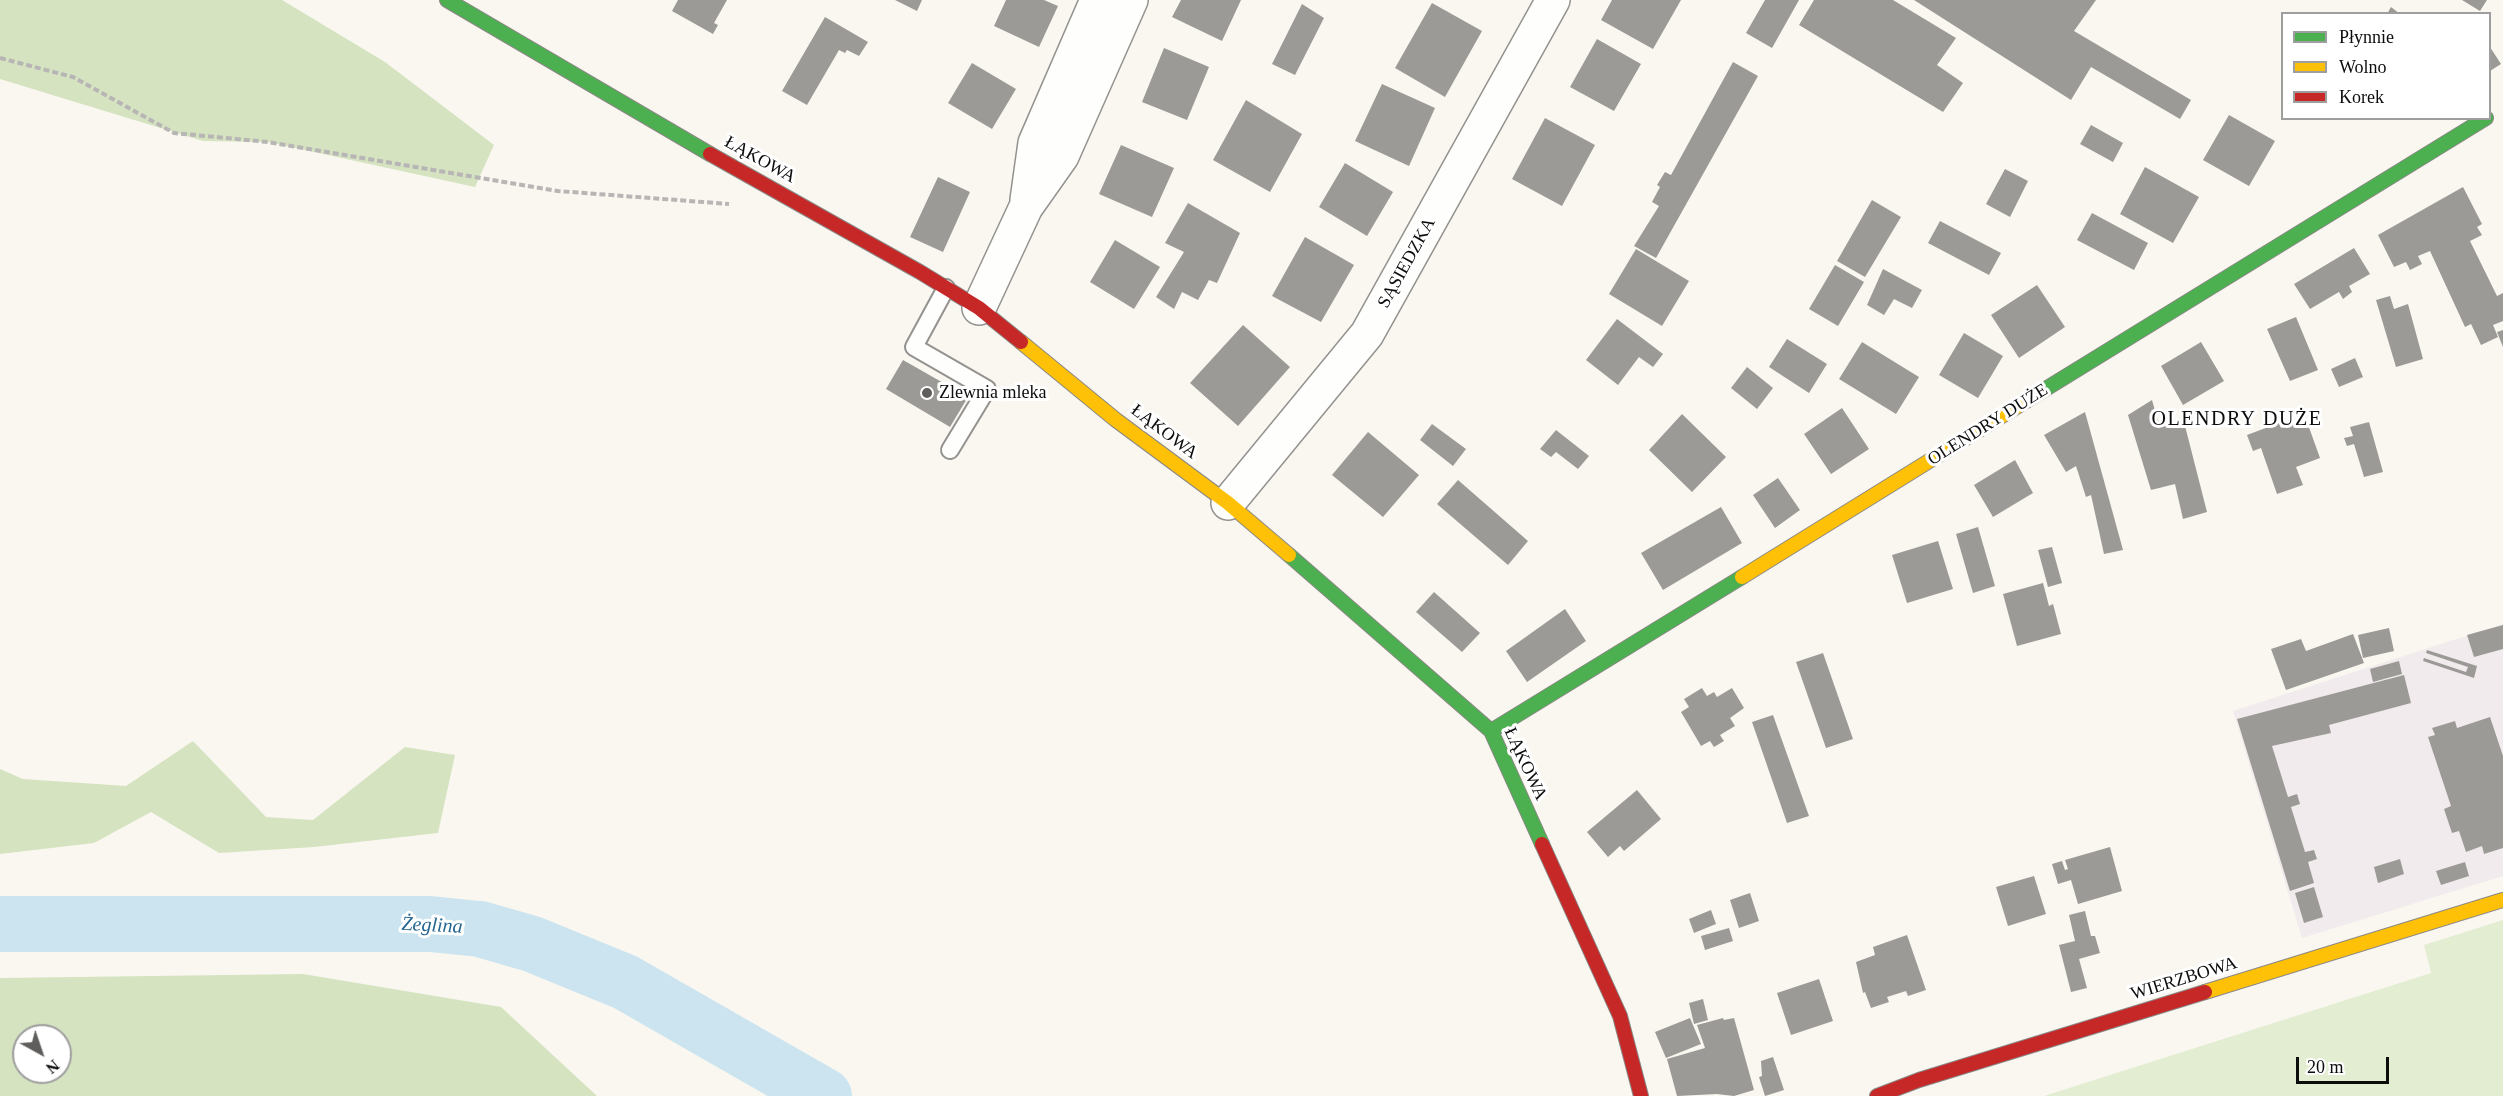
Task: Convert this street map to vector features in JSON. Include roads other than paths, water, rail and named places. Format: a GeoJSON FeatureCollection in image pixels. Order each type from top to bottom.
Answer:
{"type":"FeatureCollection","features":[{"type":"Feature","properties":{"kind":"street","name":"ŁĄKOWA"},"geometry":{"type":"LineString","coordinates":[[447,0],[979,308],[1116,420],[1228,503],[1491,731],[1620,1016],[1641,1096]]}},
{"type":"Feature","properties":{"kind":"street"},"geometry":{"type":"LineString","coordinates":[[1026,207],[1035,143],[1097,0]]}},
{"type":"Feature","properties":{"kind":"street"},"geometry":{"type":"LineString","coordinates":[[979,308],[1026,207],[1062,156],[1131,0]]}},
{"type":"Feature","properties":{"kind":"street","name":"SĄSIEDZKA"},"geometry":{"type":"LineString","coordinates":[[1228,503],[1367,334],[1553,0]]}},
{"type":"Feature","properties":{"kind":"street","name":"OLENDRY DUŻE"},"geometry":{"type":"LineString","coordinates":[[1491,731],[2483,120]]}},
{"type":"Feature","properties":{"kind":"street","name":"WIERZBOWA"},"geometry":{"type":"LineString","coordinates":[[1877,1096],[1919,1080],[2503,900]]}},
{"type":"Feature","properties":{"kind":"lane"},"geometry":{"type":"LineString","coordinates":[[946,288],[914,347],[987,389],[950,450]]}},
{"type":"Feature","properties":{"kind":"waterway","name":"Żeglina"},"geometry":{"type":"LineString","coordinates":[[0,924],[430,924],[480,929],[532,944],[625,982],[824,1096]]}},
{"type":"Feature","properties":{"kind":"place","name":"Zlewnia mleka"},"geometry":{"type":"Point","coordinates":[927,393]}},
{"type":"Feature","properties":{"kind":"district","name":"OLENDRY DUŻE"},"geometry":{"type":"Point","coordinates":[2237,420]}}]}
